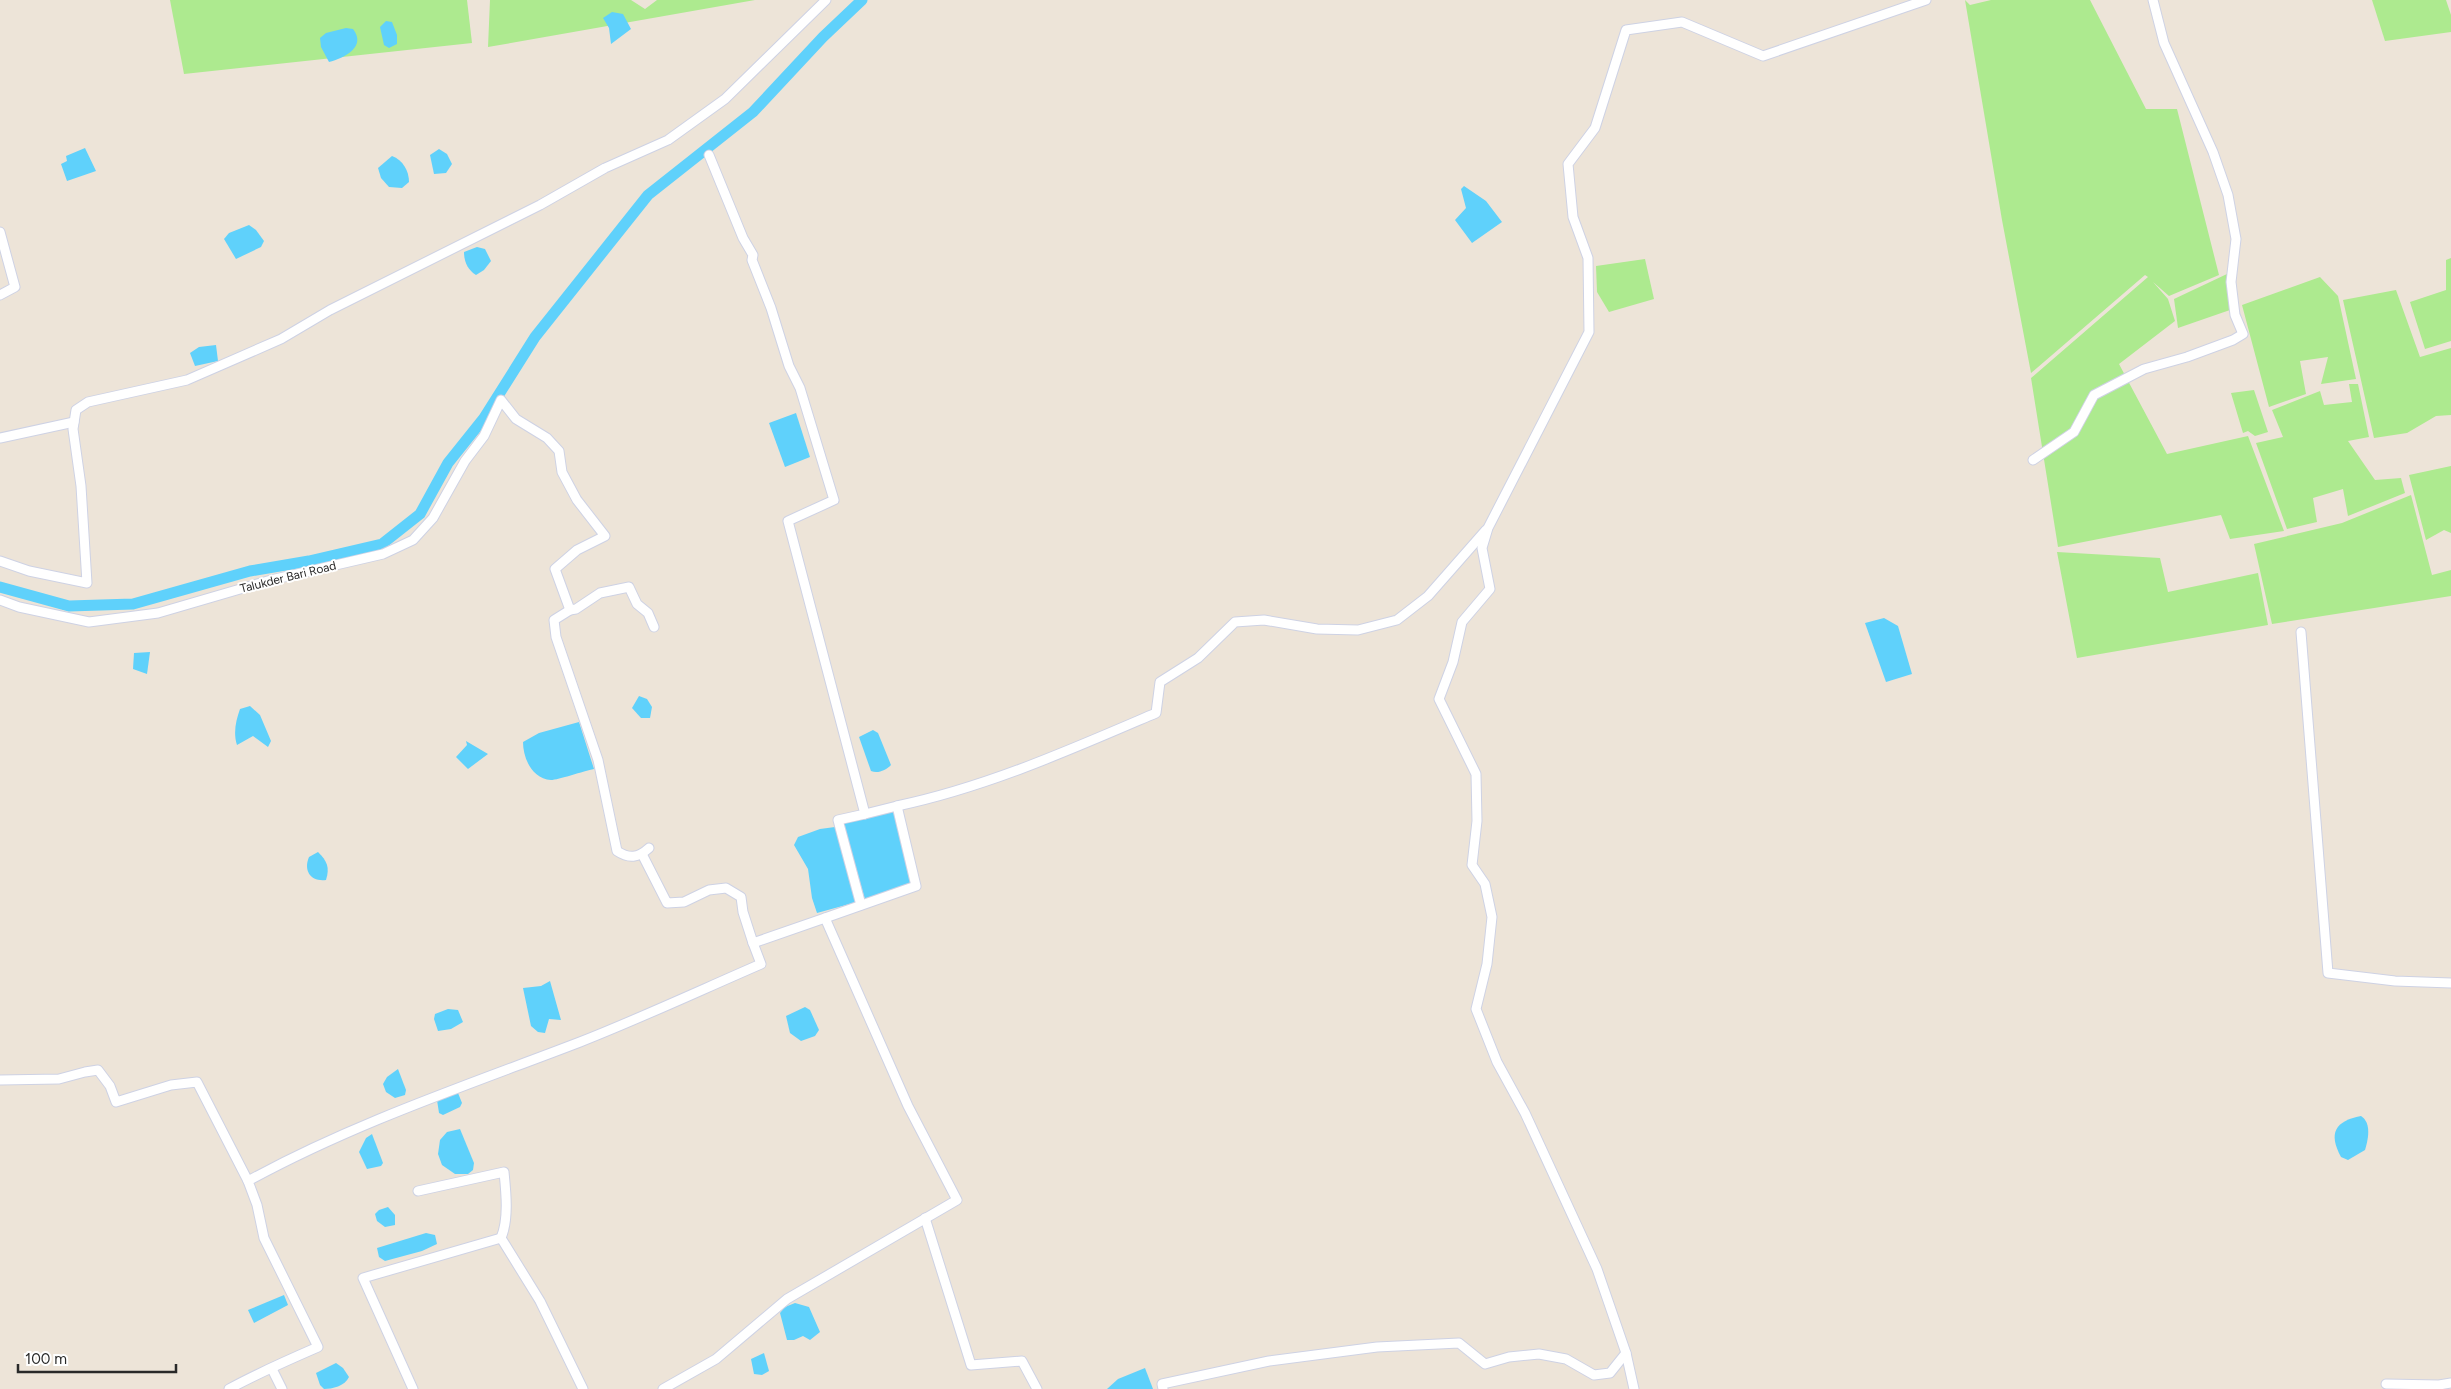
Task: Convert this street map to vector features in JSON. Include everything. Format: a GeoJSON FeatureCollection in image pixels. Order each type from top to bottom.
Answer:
{"type":"FeatureCollection","features":[{"type":"Feature","properties":{"kind":"street"},"geometry":{"type":"LineString","coordinates":[[0,561],[29,571],[87,583],[81,486],[73,429],[76,410],[88,402],[187,380],[281,339],[330,310],[540,205],[605,168],[668,140],[726,99],[826,0]]}},
{"type":"Feature","properties":{"kind":"street"},"geometry":{"type":"LineString","coordinates":[[1634,1389],[1626,1353],[1597,1269],[1525,1112],[1497,1062],[1476,1009],[1487,964],[1492,917],[1485,884],[1472,865],[1477,821],[1476,774],[1439,699],[1453,662],[1462,622],[1490,588],[1482,548],[1488,528],[1589,332],[1588,258],[1573,217],[1568,164],[1595,128],[1626,30],[1682,22],[1763,56],[1926,0]]}},
{"type":"Feature","properties":{"kind":"street"},"geometry":{"type":"LineString","coordinates":[[2033,460],[2074,432],[2094,395],[2144,368],[2187,357],[2233,340],[2243,334],[2235,315],[2231,282],[2236,239],[2228,195],[2213,152],[2164,43],[2154,0]]}},
{"type":"Feature","properties":{"kind":"street"},"geometry":{"type":"LineString","coordinates":[[710,155],[743,238],[753,255],[752,260],[771,308],[789,366],[800,388],[834,500],[788,521],[865,814]]}},
{"type":"Feature","properties":{"kind":"street"},"geometry":{"type":"LineString","coordinates":[[0,232],[15,287],[0,295]]}},
{"type":"Feature","properties":{"kind":"street","name":"Talukder Bari Road"},"geometry":{"type":"LineString","coordinates":[[0,600],[19,607],[89,622],[158,612],[271,580],[383,554],[413,540],[432,518],[465,461],[484,436],[501,400],[516,419],[547,438],[559,451],[562,472],[577,500],[605,536],[577,550],[554,569],[570,610]]}},
{"type":"Feature","properties":{"kind":"street"},"geometry":{"type":"LineString","coordinates":[[0,438],[74,422]]}},
{"type":"Feature","properties":{"kind":"street"},"geometry":{"type":"LineString","coordinates":[[861,905],[838,820],[934,798],[1022,768],[1156,714],[1160,682],[1198,658],[1235,622],[1264,620],[1317,628],[1358,630],[1397,620],[1428,596],[1488,528]]}},
{"type":"Feature","properties":{"kind":"street"},"geometry":{"type":"LineString","coordinates":[[248,1181],[302,1152],[346,1132],[601,1033],[761,964],[743,912],[741,897],[726,888],[709,890],[684,902],[667,903],[645,851],[625,857],[617,851],[600,769],[556,637],[554,620],[570,610],[576,609],[600,593],[629,587],[637,604],[648,613],[654,626]]}},
{"type":"Feature","properties":{"kind":"street"},"geometry":{"type":"LineString","coordinates":[[2301,632],[2328,973],[2395,981],[2451,983]]}},
{"type":"Feature","properties":{"kind":"street"},"geometry":{"type":"LineString","coordinates":[[753,943],[916,886],[898,806]]}},
{"type":"Feature","properties":{"kind":"street"},"geometry":{"type":"LineString","coordinates":[[663,1389],[716,1359],[787,1299],[957,1200],[908,1106],[825,918]]}},
{"type":"Feature","properties":{"kind":"street"},"geometry":{"type":"LineString","coordinates":[[0,1080],[60,1079],[98,1070],[110,1086],[116,1102],[171,1085],[197,1082],[248,1181],[257,1205],[264,1238],[318,1347],[272,1369],[259,1372],[229,1389]]}},
{"type":"Feature","properties":{"kind":"street"},"geometry":{"type":"LineString","coordinates":[[418,1191],[504,1172],[506,1190],[504,1231],[501,1238]]}},
{"type":"Feature","properties":{"kind":"street"},"geometry":{"type":"LineString","coordinates":[[925,1218],[971,1365],[1022,1361],[1037,1389]]}},
{"type":"Feature","properties":{"kind":"street"},"geometry":{"type":"LineString","coordinates":[[413,1389],[363,1278],[501,1238]]}},
{"type":"Feature","properties":{"kind":"street"},"geometry":{"type":"LineString","coordinates":[[501,1238],[540,1301],[584,1389]]}},
{"type":"Feature","properties":{"kind":"street"},"geometry":{"type":"LineString","coordinates":[[1163,1389],[1162,1384],[1268,1361],[1377,1347],[1459,1343],[1485,1364],[1509,1357],[1539,1354],[1566,1359],[1594,1376],[1610,1373],[1626,1353]]}},
{"type":"Feature","properties":{"kind":"street"},"geometry":{"type":"LineString","coordinates":[[272,1369],[282,1389]]}},
{"type":"Feature","properties":{"kind":"street"},"geometry":{"type":"LineString","coordinates":[[2386,1384],[2451,1384]]}},
{"type":"Feature","properties":{"kind":"green space"},"geometry":{"type":"Polygon","coordinates":[[[170,0],[467,0],[472,43],[184,74],[170,0]]]}},
{"type":"Feature","properties":{"kind":"green space"},"geometry":{"type":"Polygon","coordinates":[[[490,0],[631,0],[645,9],[657,0],[755,0],[488,47],[490,0]]]}},
{"type":"Feature","properties":{"kind":"green space"},"geometry":{"type":"Polygon","coordinates":[[[1965,0],[1970,5],[1991,0],[2090,0],[2146,109],[2177,109],[2219,275],[2169,296],[2153,282],[2168,299],[2175,321],[2119,364],[2167,454],[2248,436],[2284,531],[2230,539],[2221,515],[2058,547],[2031,378],[2148,277],[2145,275],[2031,373],[2002,220],[1965,0]]]}},
{"type":"Feature","properties":{"kind":"green space"},"geometry":{"type":"Polygon","coordinates":[[[2372,0],[2446,0],[2451,15],[2451,32],[2385,41],[2372,0]]]}},
{"type":"Feature","properties":{"kind":"green space"},"geometry":{"type":"Polygon","coordinates":[[[2451,258],[2451,341],[2425,349],[2410,302],[2446,290],[2446,260],[2451,258]]]}},
{"type":"Feature","properties":{"kind":"green space"},"geometry":{"type":"Polygon","coordinates":[[[1645,259],[1654,299],[1609,312],[1597,292],[1596,266],[1645,259]]]}},
{"type":"Feature","properties":{"kind":"green space"},"geometry":{"type":"Polygon","coordinates":[[[2227,274],[2230,310],[2178,328],[2174,299],[2227,274]]]}},
{"type":"Feature","properties":{"kind":"green space"},"geometry":{"type":"Polygon","coordinates":[[[2320,277],[2338,296],[2356,379],[2321,384],[2328,357],[2300,361],[2306,394],[2269,407],[2242,305],[2320,277]]]}},
{"type":"Feature","properties":{"kind":"green space"},"geometry":{"type":"Polygon","coordinates":[[[2396,290],[2420,357],[2451,348],[2451,415],[2436,416],[2407,433],[2374,438],[2343,300],[2396,290]]]}},
{"type":"Feature","properties":{"kind":"green space"},"geometry":{"type":"Polygon","coordinates":[[[2349,384],[2358,384],[2369,437],[2348,441],[2375,480],[2401,478],[2405,493],[2348,516],[2343,489],[2313,498],[2317,522],[2287,529],[2256,443],[2283,437],[2272,410],[2320,391],[2324,405],[2352,402],[2349,384]]]}},
{"type":"Feature","properties":{"kind":"green space"},"geometry":{"type":"Polygon","coordinates":[[[2254,390],[2268,432],[2255,436],[2248,431],[2243,433],[2231,393],[2254,390]]]}},
{"type":"Feature","properties":{"kind":"green space"},"geometry":{"type":"Polygon","coordinates":[[[2451,466],[2451,533],[2444,530],[2426,540],[2409,475],[2451,466]]]}},
{"type":"Feature","properties":{"kind":"green space"},"geometry":{"type":"Polygon","coordinates":[[[2411,495],[2432,575],[2451,570],[2451,596],[2272,624],[2254,544],[2342,523],[2411,495]]]}},
{"type":"Feature","properties":{"kind":"green space"},"geometry":{"type":"Polygon","coordinates":[[[2057,552],[2160,558],[2168,592],[2258,573],[2268,625],[2077,658],[2057,552]]]}},
{"type":"Feature","properties":{"kind":"water"},"geometry":{"type":"Polygon","coordinates":[[[612,12],[623,14],[631,29],[611,44],[609,28],[603,18],[612,12]]]}},
{"type":"Feature","properties":{"kind":"water"},"geometry":{"type":"Polygon","coordinates":[[[386,21],[392,22],[397,35],[397,44],[389,48],[384,45],[380,27],[386,21]]]}},
{"type":"Feature","properties":{"kind":"water"},"geometry":{"type":"Polygon","coordinates":[[[346,28],[353,29],[357,35],[356,46],[347,55],[329,62],[321,47],[320,38],[326,33],[346,28]]]}},
{"type":"Feature","properties":{"kind":"water"},"geometry":{"type":"Polygon","coordinates":[[[85,148],[96,171],[67,181],[61,164],[67,161],[66,156],[85,148]]]}},
{"type":"Feature","properties":{"kind":"water"},"geometry":{"type":"Polygon","coordinates":[[[439,149],[447,154],[452,164],[446,173],[434,174],[430,155],[439,149]]]}},
{"type":"Feature","properties":{"kind":"water"},"geometry":{"type":"Polygon","coordinates":[[[392,156],[405,166],[408,174],[409,182],[402,188],[389,187],[381,178],[378,168],[392,156]]]}},
{"type":"Feature","properties":{"kind":"water"},"geometry":{"type":"Polygon","coordinates":[[[1464,186],[1486,201],[1502,222],[1472,243],[1455,220],[1466,208],[1461,189],[1464,186]]]}},
{"type":"Feature","properties":{"kind":"water"},"geometry":{"type":"Polygon","coordinates":[[[249,225],[256,230],[264,241],[261,247],[236,259],[224,239],[229,233],[249,225]]]}},
{"type":"Feature","properties":{"kind":"water"},"geometry":{"type":"Polygon","coordinates":[[[477,247],[485,249],[491,261],[484,270],[476,275],[467,265],[464,252],[477,247]]]}},
{"type":"Feature","properties":{"kind":"water"},"geometry":{"type":"Polygon","coordinates":[[[216,345],[218,361],[195,366],[190,353],[199,347],[216,345]]]}},
{"type":"Feature","properties":{"kind":"water"},"geometry":{"type":"Polygon","coordinates":[[[796,413],[810,457],[785,467],[769,423],[796,413]]]}},
{"type":"Feature","properties":{"kind":"water"},"geometry":{"type":"Polygon","coordinates":[[[1884,618],[1898,626],[1912,674],[1886,682],[1865,623],[1884,618]]]}},
{"type":"Feature","properties":{"kind":"water"},"geometry":{"type":"Polygon","coordinates":[[[150,652],[147,674],[133,669],[134,653],[150,652]]]}},
{"type":"Feature","properties":{"kind":"water"},"geometry":{"type":"Polygon","coordinates":[[[639,696],[647,699],[652,707],[650,718],[641,718],[632,708],[639,696]]]}},
{"type":"Feature","properties":{"kind":"water"},"geometry":{"type":"Polygon","coordinates":[[[250,706],[260,715],[271,741],[268,747],[253,736],[237,745],[235,731],[240,709],[250,706]]]}},
{"type":"Feature","properties":{"kind":"water"},"geometry":{"type":"Polygon","coordinates":[[[579,722],[594,769],[554,780],[544,779],[534,772],[527,761],[523,742],[539,733],[579,722]]]}},
{"type":"Feature","properties":{"kind":"water"},"geometry":{"type":"Polygon","coordinates":[[[873,730],[878,733],[891,765],[879,772],[871,771],[859,737],[873,730]]]}},
{"type":"Feature","properties":{"kind":"water"},"geometry":{"type":"Polygon","coordinates":[[[466,741],[488,754],[468,769],[456,757],[467,745],[466,741]]]}},
{"type":"Feature","properties":{"kind":"water"},"geometry":{"type":"Polygon","coordinates":[[[893,810],[911,884],[865,900],[843,822],[893,810]]]}},
{"type":"Feature","properties":{"kind":"water"},"geometry":{"type":"Polygon","coordinates":[[[835,827],[857,902],[817,913],[812,898],[808,869],[794,845],[798,837],[820,829],[835,827]]]}},
{"type":"Feature","properties":{"kind":"water"},"geometry":{"type":"Polygon","coordinates":[[[318,852],[327,864],[326,880],[312,877],[308,871],[307,862],[309,857],[318,852]]]}},
{"type":"Feature","properties":{"kind":"water"},"geometry":{"type":"Polygon","coordinates":[[[550,981],[561,1020],[549,1019],[545,1033],[538,1032],[531,1026],[523,988],[541,986],[550,981]]]}},
{"type":"Feature","properties":{"kind":"water"},"geometry":{"type":"Polygon","coordinates":[[[805,1007],[810,1010],[819,1030],[815,1036],[801,1041],[790,1033],[786,1016],[805,1007]]]}},
{"type":"Feature","properties":{"kind":"water"},"geometry":{"type":"Polygon","coordinates":[[[448,1009],[458,1010],[463,1022],[451,1029],[438,1031],[434,1019],[435,1014],[448,1009]]]}},
{"type":"Feature","properties":{"kind":"water"},"geometry":{"type":"Polygon","coordinates":[[[398,1069],[406,1090],[405,1095],[395,1098],[386,1092],[383,1084],[387,1077],[398,1069]]]}},
{"type":"Feature","properties":{"kind":"water"},"geometry":{"type":"Polygon","coordinates":[[[458,1093],[462,1103],[460,1107],[443,1115],[439,1113],[437,1100],[458,1093]]]}},
{"type":"Feature","properties":{"kind":"water"},"geometry":{"type":"Polygon","coordinates":[[[2361,1116],[2368,1127],[2365,1150],[2348,1160],[2341,1157],[2337,1149],[2335,1141],[2336,1129],[2345,1121],[2361,1116]]]}},
{"type":"Feature","properties":{"kind":"water"},"geometry":{"type":"Polygon","coordinates":[[[460,1129],[474,1163],[473,1170],[468,1174],[455,1174],[442,1165],[438,1154],[440,1140],[447,1132],[460,1129]]]}},
{"type":"Feature","properties":{"kind":"water"},"geometry":{"type":"Polygon","coordinates":[[[372,1134],[383,1163],[381,1166],[367,1169],[359,1152],[366,1138],[372,1134]]]}},
{"type":"Feature","properties":{"kind":"water"},"geometry":{"type":"Polygon","coordinates":[[[388,1207],[395,1215],[395,1225],[385,1227],[377,1221],[375,1214],[379,1210],[388,1207]]]}},
{"type":"Feature","properties":{"kind":"water"},"geometry":{"type":"Polygon","coordinates":[[[426,1233],[435,1235],[437,1244],[422,1251],[385,1261],[379,1257],[377,1248],[426,1233]]]}},
{"type":"Feature","properties":{"kind":"water"},"geometry":{"type":"Polygon","coordinates":[[[284,1295],[288,1305],[254,1323],[248,1310],[284,1295]]]}},
{"type":"Feature","properties":{"kind":"water"},"geometry":{"type":"Polygon","coordinates":[[[795,1303],[809,1307],[820,1332],[810,1340],[803,1336],[794,1340],[787,1340],[780,1313],[785,1307],[795,1303]]]}},
{"type":"Feature","properties":{"kind":"water"},"geometry":{"type":"Polygon","coordinates":[[[764,1353],[769,1371],[762,1375],[754,1374],[751,1359],[764,1353]]]}},
{"type":"Feature","properties":{"kind":"water"},"geometry":{"type":"Polygon","coordinates":[[[336,1363],[343,1368],[349,1377],[341,1385],[324,1389],[320,1385],[316,1373],[336,1363]]]}},
{"type":"Feature","properties":{"kind":"water"},"geometry":{"type":"Polygon","coordinates":[[[1145,1368],[1153,1389],[1107,1389],[1118,1379],[1145,1368]]]}},
{"type":"Feature","properties":{"kind":"waterway"},"geometry":{"type":"LineString","coordinates":[[0,587],[69,606],[133,604],[250,571],[309,561],[382,544],[420,514],[448,463],[484,418],[535,337],[648,195],[753,112],[823,37],[862,0]]}}]}
